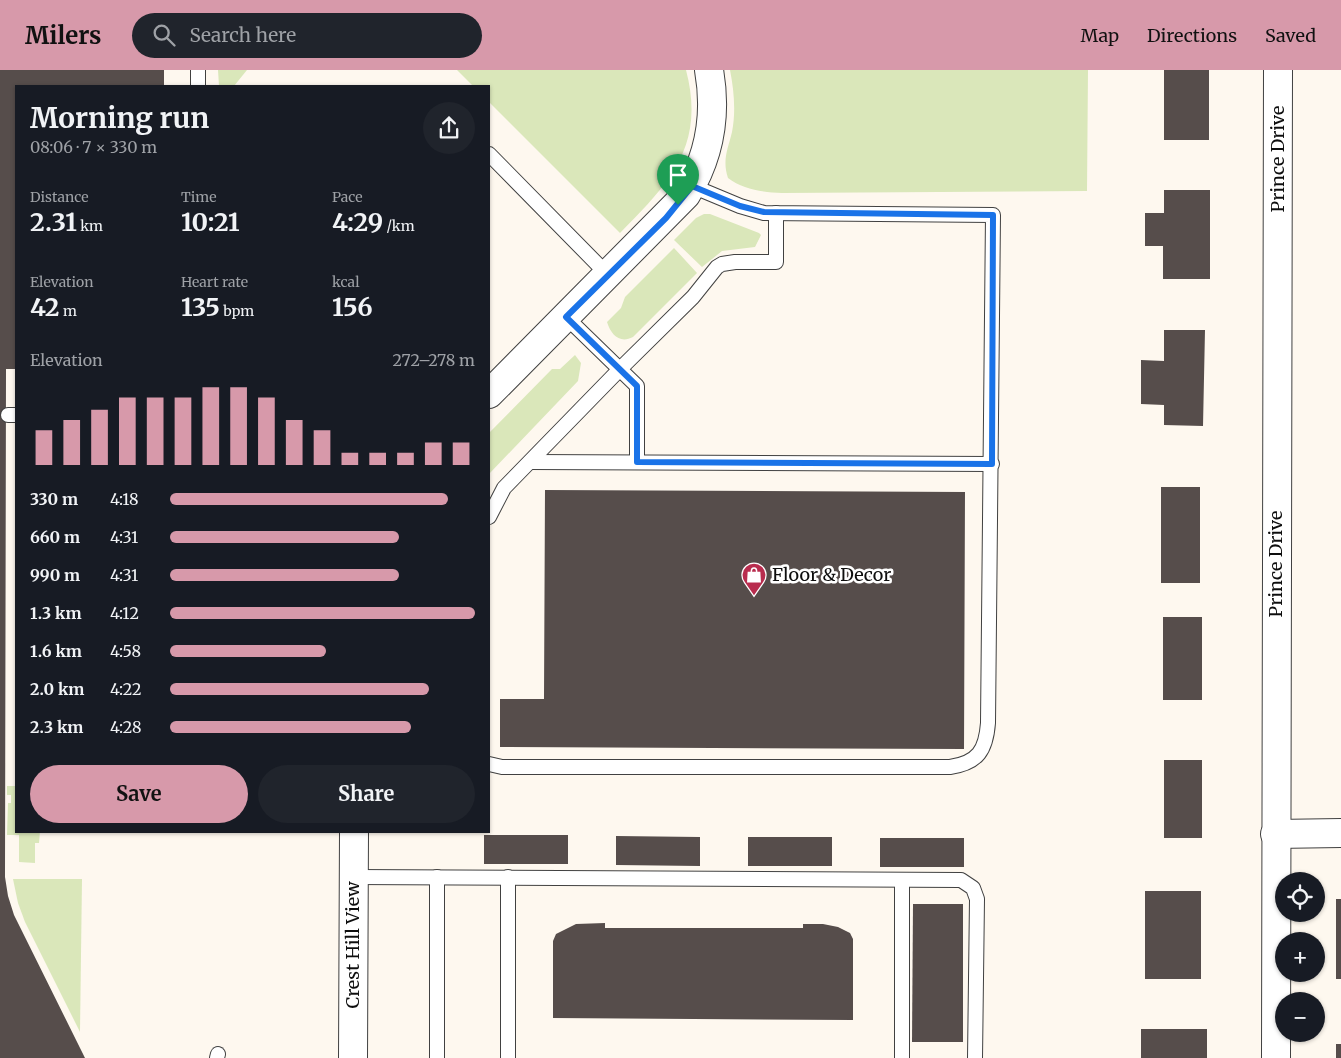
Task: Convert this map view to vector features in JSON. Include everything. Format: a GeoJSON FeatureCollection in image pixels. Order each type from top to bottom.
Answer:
{"type":"FeatureCollection","features":[{"type":"Feature","properties":{"kind":"street"},"geometry":{"type":"LineString","coordinates":[[490,393],[666,218],[692,186],[705,157],[712,127],[713,99],[709,70]]}},
{"type":"Feature","properties":{"kind":"street","name":"Prince Drive"},"geometry":{"type":"LineString","coordinates":[[1276,1058],[1278,70]]}},
{"type":"Feature","properties":{"kind":"street","name":"Crest Hill View"},"geometry":{"type":"LineString","coordinates":[[353,1058],[354,833]]}},
{"type":"Feature","properties":{"kind":"street"},"geometry":{"type":"LineString","coordinates":[[1275,834],[1341,833]]}},
{"type":"Feature","properties":{"kind":"lane"},"geometry":{"type":"LineString","coordinates":[[198,70],[198,85]]}},
{"type":"Feature","properties":{"kind":"lane"},"geometry":{"type":"LineString","coordinates":[[490,155],[608,275]]}},
{"type":"Feature","properties":{"kind":"lane"},"geometry":{"type":"LineString","coordinates":[[490,764],[502,767],[950,767],[969,763],[981,752],[985,743],[988,723],[992,464],[993,215],[764,212],[740,206],[692,186]]}},
{"type":"Feature","properties":{"kind":"lane"},"geometry":{"type":"LineString","coordinates":[[490,515],[504,488],[693,297],[717,267],[722,264],[735,262],[776,262],[776,213]]}},
{"type":"Feature","properties":{"kind":"lane"},"geometry":{"type":"LineString","coordinates":[[566,317],[635,384],[638,390],[637,462]]}},
{"type":"Feature","properties":{"kind":"lane"},"geometry":{"type":"LineString","coordinates":[[530,462],[992,464]]}},
{"type":"Feature","properties":{"kind":"lane"},"geometry":{"type":"LineString","coordinates":[[353,877],[961,880],[968,883],[976,894],[975,1058]]}},
{"type":"Feature","properties":{"kind":"lane"},"geometry":{"type":"LineString","coordinates":[[437,877],[437,1058]]}},
{"type":"Feature","properties":{"kind":"lane"},"geometry":{"type":"LineString","coordinates":[[508,877],[508,1058]]}},
{"type":"Feature","properties":{"kind":"lane"},"geometry":{"type":"LineString","coordinates":[[902,880],[902,1058]]}},
{"type":"Feature","properties":{"kind":"green space"},"geometry":{"type":"Polygon","coordinates":[[[218,70],[247,70],[235,85],[219,85],[218,70]]]}},
{"type":"Feature","properties":{"kind":"green space"},"geometry":{"type":"Polygon","coordinates":[[[457,70],[686,70],[691,97],[691,120],[687,142],[679,161],[668,179],[620,233],[490,103],[490,85],[472,85],[457,70]]]}},
{"type":"Feature","properties":{"kind":"green space"},"geometry":{"type":"Polygon","coordinates":[[[730,70],[1088,70],[1087,191],[782,193],[747,188],[728,178],[726,172],[726,155],[734,117],[730,70]]]}},
{"type":"Feature","properties":{"kind":"green space"},"geometry":{"type":"Polygon","coordinates":[[[704,214],[710,214],[759,233],[761,235],[755,247],[722,251],[702,267],[674,240],[696,218],[704,214]]]}},
{"type":"Feature","properties":{"kind":"green space"},"geometry":{"type":"Polygon","coordinates":[[[674,248],[697,273],[633,337],[620,339],[611,331],[607,322],[621,308],[625,297],[674,248]]]}},
{"type":"Feature","properties":{"kind":"green space"},"geometry":{"type":"Polygon","coordinates":[[[575,355],[581,363],[578,381],[490,473],[490,432],[552,369],[560,369],[575,355]]]}},
{"type":"Feature","properties":{"kind":"green space"},"geometry":{"type":"Polygon","coordinates":[[[7,786],[15,786],[15,833],[40,833],[39,843],[35,843],[35,863],[19,862],[19,835],[7,835],[8,803],[11,803],[11,795],[7,795],[7,786]]]}},
{"type":"Feature","properties":{"kind":"green space"},"geometry":{"type":"Polygon","coordinates":[[[13,879],[82,879],[80,1032],[25,922],[18,903],[13,879]]]}},
{"type":"Feature","properties":{"kind":"building"},"geometry":{"type":"Polygon","coordinates":[[[0,70],[164,70],[164,85],[15,85],[15,369],[6,369],[5,877],[14,915],[85,1058],[0,1058],[0,70]]]}},
{"type":"Feature","properties":{"kind":"building"},"geometry":{"type":"Polygon","coordinates":[[[1164,70],[1209,70],[1209,140],[1164,140],[1164,70]]]}},
{"type":"Feature","properties":{"kind":"building"},"geometry":{"type":"Polygon","coordinates":[[[1164,190],[1210,190],[1210,279],[1163,279],[1163,246],[1145,246],[1145,213],[1164,213],[1164,190]]]}},
{"type":"Feature","properties":{"kind":"building"},"geometry":{"type":"Polygon","coordinates":[[[1164,330],[1205,330],[1203,426],[1164,425],[1164,405],[1141,404],[1141,360],[1164,361],[1164,330]]]}},
{"type":"Feature","properties":{"kind":"building"},"geometry":{"type":"Polygon","coordinates":[[[1161,487],[1200,487],[1200,583],[1161,583],[1161,487]]]}},
{"type":"Feature","properties":{"kind":"building","name":"Floor & Decor"},"geometry":{"type":"Polygon","coordinates":[[[545,490],[965,492],[964,749],[500,747],[500,699],[544,699],[545,490]]]}},
{"type":"Feature","properties":{"kind":"building"},"geometry":{"type":"Polygon","coordinates":[[[1163,617],[1202,617],[1202,700],[1163,700],[1163,617]]]}},
{"type":"Feature","properties":{"kind":"building"},"geometry":{"type":"Polygon","coordinates":[[[1164,760],[1202,760],[1202,838],[1164,838],[1164,760]]]}},
{"type":"Feature","properties":{"kind":"building"},"geometry":{"type":"Polygon","coordinates":[[[484,835],[568,835],[568,864],[484,864],[484,835]]]}},
{"type":"Feature","properties":{"kind":"building"},"geometry":{"type":"Polygon","coordinates":[[[616,836],[700,837],[700,866],[616,865],[616,836]]]}},
{"type":"Feature","properties":{"kind":"building"},"geometry":{"type":"Polygon","coordinates":[[[748,837],[832,837],[832,866],[748,866],[748,837]]]}},
{"type":"Feature","properties":{"kind":"building"},"geometry":{"type":"Polygon","coordinates":[[[880,838],[964,838],[964,867],[880,867],[880,838]]]}},
{"type":"Feature","properties":{"kind":"building"},"geometry":{"type":"Polygon","coordinates":[[[1145,891],[1201,891],[1201,979],[1145,979],[1145,891]]]}},
{"type":"Feature","properties":{"kind":"building"},"geometry":{"type":"Polygon","coordinates":[[[1336,899],[1341,899],[1341,979],[1336,979],[1336,899]]]}},
{"type":"Feature","properties":{"kind":"building"},"geometry":{"type":"Polygon","coordinates":[[[913,904],[963,904],[963,1042],[912,1042],[913,904]]]}},
{"type":"Feature","properties":{"kind":"building"},"geometry":{"type":"Polygon","coordinates":[[[605,923],[605,928],[803,928],[803,924],[823,924],[838,927],[850,933],[853,939],[853,1020],[553,1018],[553,941],[556,934],[576,924],[605,923]]]}},
{"type":"Feature","properties":{"kind":"building"},"geometry":{"type":"Polygon","coordinates":[[[1141,1029],[1207,1029],[1207,1058],[1141,1058],[1141,1029]]]}},
{"type":"Feature","properties":{"kind":"building"},"geometry":{"type":"Polygon","coordinates":[[[1336,1044],[1341,1044],[1341,1058],[1336,1058],[1336,1044]]]}},
{"type":"Feature","properties":{"kind":"place","name":"Floor & Decor"},"geometry":{"type":"Point","coordinates":[754,596]}},
{"type":"Feature","properties":{"kind":"route"},"geometry":{"type":"LineString","coordinates":[[692,186],[740,206],[764,212],[993,215],[992,464],[637,462],[637,386],[566,317],[678,205],[692,186]]}}]}
